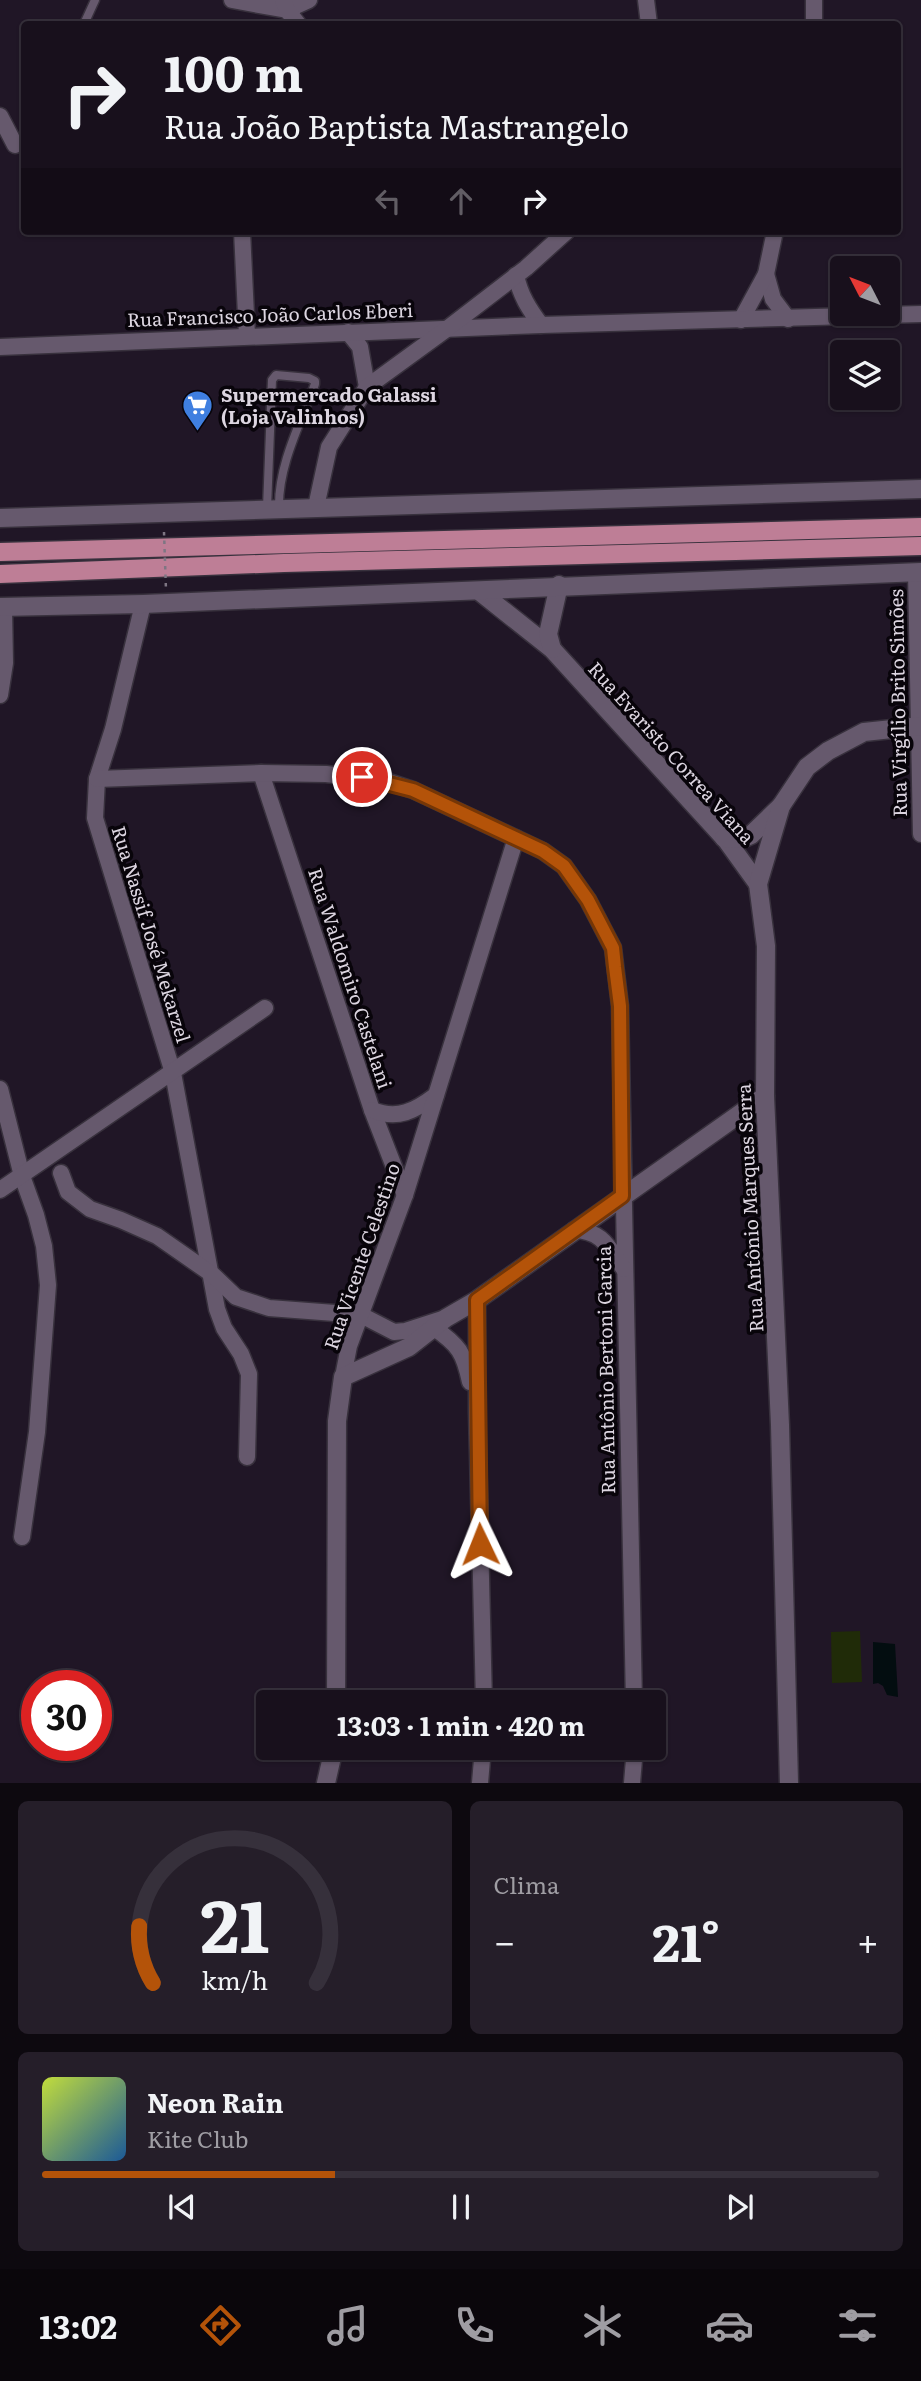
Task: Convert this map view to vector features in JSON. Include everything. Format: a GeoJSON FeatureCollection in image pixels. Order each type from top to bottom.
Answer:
{"type":"FeatureCollection","features":[{"type":"Feature","properties":{"kind":"main road"},"geometry":{"type":"LineString","coordinates":[[0,552],[921,527]]}},
{"type":"Feature","properties":{"kind":"main road"},"geometry":{"type":"LineString","coordinates":[[0,574],[298,562],[921,546]]}},
{"type":"Feature","properties":{"kind":"street"},"geometry":{"type":"LineString","coordinates":[[232,0],[285,5],[309,0]]}},
{"type":"Feature","properties":{"kind":"street"},"geometry":{"type":"LineString","coordinates":[[646,0],[649,21]]}},
{"type":"Feature","properties":{"kind":"street"},"geometry":{"type":"LineString","coordinates":[[814,0],[814,21]]}},
{"type":"Feature","properties":{"kind":"street"},"geometry":{"type":"LineString","coordinates":[[285,5],[296,21]]}},
{"type":"Feature","properties":{"kind":"street"},"geometry":{"type":"LineString","coordinates":[[0,116],[13,145]]}},
{"type":"Feature","properties":{"kind":"street"},"geometry":{"type":"LineString","coordinates":[[242,235],[247,335]]}},
{"type":"Feature","properties":{"kind":"street"},"geometry":{"type":"LineString","coordinates":[[316,507],[329,447],[367,387],[448,328],[562,235]]}},
{"type":"Feature","properties":{"kind":"street"},"geometry":{"type":"LineString","coordinates":[[741,320],[766,274],[774,235]]}},
{"type":"Feature","properties":{"kind":"street"},"geometry":{"type":"LineString","coordinates":[[766,274],[773,299],[788,319]]}},
{"type":"Feature","properties":{"kind":"street"},"geometry":{"type":"LineString","coordinates":[[516,275],[525,303],[541,325]]}},
{"type":"Feature","properties":{"kind":"street","name":"Rua Francisco João Carlos Eberi"},"geometry":{"type":"LineString","coordinates":[[0,347],[247,335],[921,314]]}},
{"type":"Feature","properties":{"kind":"street"},"geometry":{"type":"LineString","coordinates":[[348,332],[360,347],[367,387]]}},
{"type":"Feature","properties":{"kind":"street"},"geometry":{"type":"LineString","coordinates":[[0,518],[921,489]]}},
{"type":"Feature","properties":{"kind":"street"},"geometry":{"type":"LineString","coordinates":[[0,695],[2,607],[144,604],[918,572]]}},
{"type":"Feature","properties":{"kind":"street","name":"Rua Virgílio Brito Simões"},"geometry":{"type":"LineString","coordinates":[[918,572],[921,834]]}},
{"type":"Feature","properties":{"kind":"street"},"geometry":{"type":"LineString","coordinates":[[552,649],[548,634],[559,585]]}},
{"type":"Feature","properties":{"kind":"street","name":"Rua Evaristo Correa Viana"},"geometry":{"type":"LineString","coordinates":[[480,591],[552,649],[724,838],[758,884]]}},
{"type":"Feature","properties":{"kind":"street","name":"Rua Nassif José Mekarzel"},"geometry":{"type":"LineString","coordinates":[[144,604],[113,729],[97,779],[95,818],[173,1073],[217,1309],[224,1328],[242,1354],[249,1374],[247,1457]]}},
{"type":"Feature","properties":{"kind":"street","name":"Rua Antônio Marques Serra"},"geometry":{"type":"LineString","coordinates":[[789,1783],[780,1425],[765,1096],[766,946],[758,884],[781,806],[807,767],[846,740],[864,732],[919,726]]}},
{"type":"Feature","properties":{"kind":"street","name":"Rua Antônio Bertoni Garcia"},"geometry":{"type":"LineString","coordinates":[[97,779],[261,773],[326,774],[386,781],[413,790],[543,851],[564,866],[588,900],[613,948],[620,1006],[634,1690]]}},
{"type":"Feature","properties":{"kind":"street","name":"Rua Waldomiro Castelani"},"geometry":{"type":"LineString","coordinates":[[261,773],[372,1110],[405,1195]]}},
{"type":"Feature","properties":{"kind":"street"},"geometry":{"type":"LineString","coordinates":[[724,838],[742,839],[751,835],[781,806]]}},
{"type":"Feature","properties":{"kind":"street","name":"Rua Vicente Celestino"},"geometry":{"type":"LineString","coordinates":[[336,1690],[337,1421],[349,1346],[405,1195],[516,838]]}},
{"type":"Feature","properties":{"kind":"street"},"geometry":{"type":"LineString","coordinates":[[0,1190],[265,1008]]}},
{"type":"Feature","properties":{"kind":"street"},"geometry":{"type":"LineString","coordinates":[[0,1089],[22,1176],[44,1246],[48,1285],[37,1432],[22,1537]]}},
{"type":"Feature","properties":{"kind":"street"},"geometry":{"type":"LineString","coordinates":[[372,1110],[385,1115],[410,1113],[436,1095]]}},
{"type":"Feature","properties":{"kind":"street"},"geometry":{"type":"LineString","coordinates":[[344,1377],[409,1347],[765,1096]]}},
{"type":"Feature","properties":{"kind":"street"},"geometry":{"type":"LineString","coordinates":[[61,1173],[68,1192],[90,1209],[157,1237],[212,1275],[236,1297],[269,1308],[361,1315],[394,1332],[440,1323]]}},
{"type":"Feature","properties":{"kind":"street"},"geometry":{"type":"LineString","coordinates":[[574,1230],[590,1230],[601,1238],[624,1269]]}},
{"type":"Feature","properties":{"kind":"street"},"geometry":{"type":"LineString","coordinates":[[477,1300],[484,1690]]}},
{"type":"Feature","properties":{"kind":"street"},"geometry":{"type":"LineString","coordinates":[[440,1323],[464,1356],[477,1412]]}},
{"type":"Feature","properties":{"kind":"street"},"geometry":{"type":"LineString","coordinates":[[326,1783],[331,1760]]}},
{"type":"Feature","properties":{"kind":"street"},"geometry":{"type":"LineString","coordinates":[[480,1783],[482,1760]]}},
{"type":"Feature","properties":{"kind":"street"},"geometry":{"type":"LineString","coordinates":[[632,1783],[634,1760]]}},
{"type":"Feature","properties":{"kind":"lane"},"geometry":{"type":"LineString","coordinates":[[85,21],[95,0]]}},
{"type":"Feature","properties":{"kind":"lane"},"geometry":{"type":"LineString","coordinates":[[276,375],[309,378],[315,381],[315,384],[273,509],[272,380],[276,375]]}},
{"type":"Feature","properties":{"kind":"path"},"geometry":{"type":"LineString","coordinates":[[164,532],[166,590]]}},
{"type":"Feature","properties":{"kind":"green space"},"geometry":{"type":"Polygon","coordinates":[[[860,1631],[862,1682],[832,1683],[831,1632],[860,1631]]]}},
{"type":"Feature","properties":{"kind":"shaded area"},"geometry":{"type":"Polygon","coordinates":[[[873,1642],[895,1644],[898,1697],[887,1695],[883,1686],[873,1684],[873,1642]]]}},
{"type":"Feature","properties":{"kind":"place","name":"Supermercado Galassi (Loja Valinhos)"},"geometry":{"type":"Point","coordinates":[198,432]}},
{"type":"Feature","properties":{"kind":"route"},"geometry":{"type":"LineString","coordinates":[[362,777],[413,790],[543,851],[564,866],[576,881],[613,948],[620,1006],[622,1196],[477,1300],[480,1544]]}}]}
